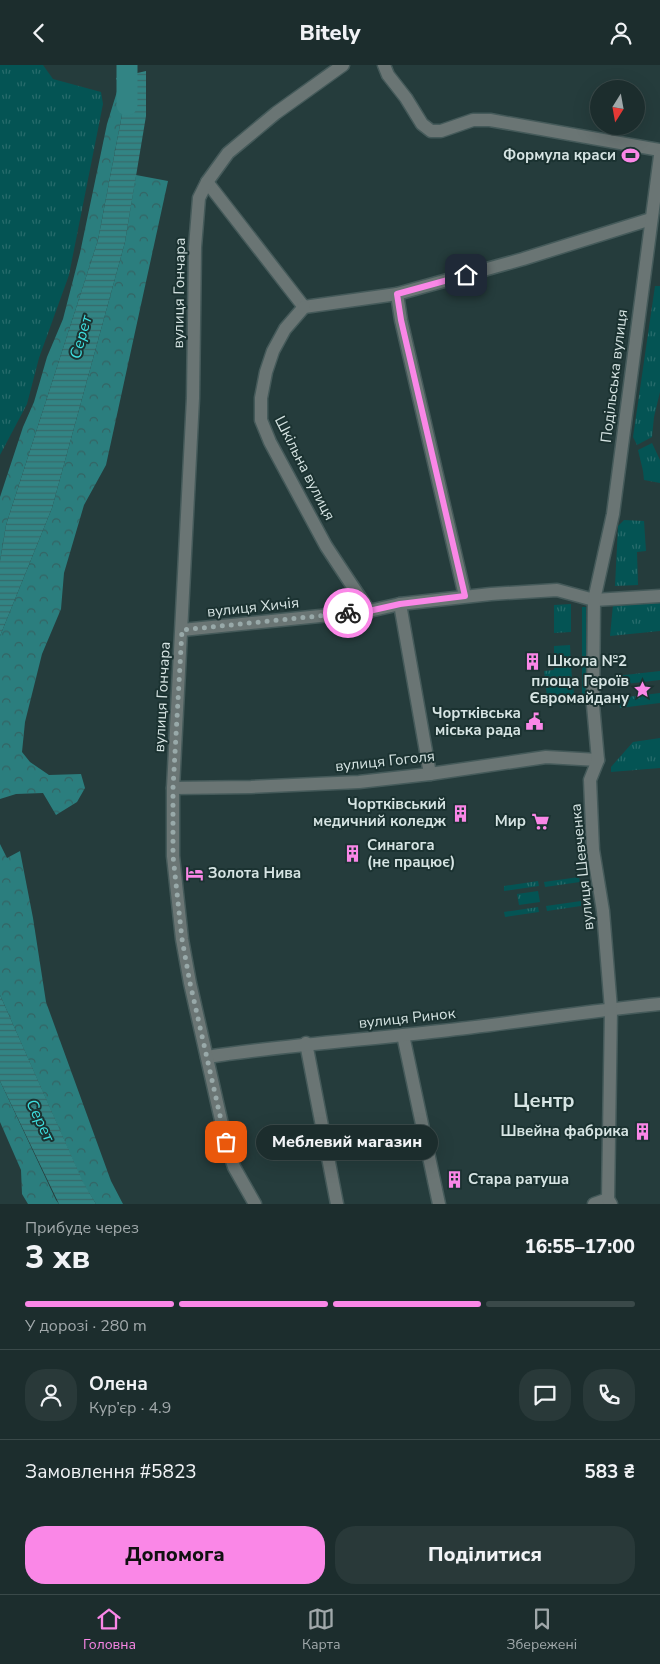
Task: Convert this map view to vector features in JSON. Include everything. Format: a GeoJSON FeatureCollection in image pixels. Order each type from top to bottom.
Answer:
{"type":"FeatureCollection","features":[{"type":"Feature","properties":{"kind":"street","name":"вулиця Гончара"},"geometry":{"type":"LineString","coordinates":[[255,1204],[234,1167],[226,1142],[190,983],[177,900],[173,856],[173,788],[193,398],[195,247],[199,198],[206,182],[228,153],[276,113],[343,65]]}},
{"type":"Feature","properties":{"kind":"street"},"geometry":{"type":"LineString","coordinates":[[384,65],[388,75],[406,98],[422,124],[431,131],[441,131],[473,120],[490,120],[660,149]]}},
{"type":"Feature","properties":{"kind":"street","name":"Подільська вулиця"},"geometry":{"type":"LineString","coordinates":[[594,599],[613,514],[660,156]]}},
{"type":"Feature","properties":{"kind":"street"},"geometry":{"type":"LineString","coordinates":[[206,182],[304,307],[397,294],[524,259],[651,219]]}},
{"type":"Feature","properties":{"kind":"street"},"geometry":{"type":"LineString","coordinates":[[397,294],[401,320],[465,596]]}},
{"type":"Feature","properties":{"kind":"street","name":"Шкільна вулиця"},"geometry":{"type":"LineString","coordinates":[[304,307],[285,329],[273,351],[266,372],[261,398],[261,419],[270,442],[326,546],[369,611]]}},
{"type":"Feature","properties":{"kind":"street","name":"вулиця Хичія"},"geometry":{"type":"LineString","coordinates":[[182,630],[369,611],[400,604],[465,596],[557,590],[594,599]]}},
{"type":"Feature","properties":{"kind":"street"},"geometry":{"type":"LineString","coordinates":[[594,599],[660,596]]}},
{"type":"Feature","properties":{"kind":"street","name":"вулиця Шевченка"},"geometry":{"type":"LineString","coordinates":[[594,599],[593,705],[598,761],[590,780],[593,850],[602,911],[611,1009],[609,1201]]}},
{"type":"Feature","properties":{"kind":"street"},"geometry":{"type":"LineString","coordinates":[[400,604],[430,774]]}},
{"type":"Feature","properties":{"kind":"street","name":"вулиця Гоголя"},"geometry":{"type":"LineString","coordinates":[[173,788],[251,787],[351,782],[430,774],[546,757],[598,761]]}},
{"type":"Feature","properties":{"kind":"street","name":"вулиця Ринок"},"geometry":{"type":"LineString","coordinates":[[207,1057],[306,1043],[403,1035],[660,1004]]}},
{"type":"Feature","properties":{"kind":"street"},"geometry":{"type":"LineString","coordinates":[[403,1035],[439,1204]]}},
{"type":"Feature","properties":{"kind":"street"},"geometry":{"type":"LineString","coordinates":[[306,1043],[337,1204]]}},
{"type":"Feature","properties":{"kind":"street"},"geometry":{"type":"LineString","coordinates":[[594,1204],[609,1201]]}},
{"type":"Feature","properties":{"kind":"green space"},"geometry":{"type":"Polygon","coordinates":[[[0,65],[43,65],[53,79],[101,92],[103,104],[69,275],[39,358],[27,404],[0,455],[0,65]]]}},
{"type":"Feature","properties":{"kind":"green space"},"geometry":{"type":"Polygon","coordinates":[[[119,85],[125,99],[98,240],[6,525],[0,561],[0,497],[23,427],[34,402],[47,357],[63,319],[80,253],[107,124],[119,85]]]}},
{"type":"Feature","properties":{"kind":"green space"},"geometry":{"type":"Polygon","coordinates":[[[136,175],[168,181],[106,465],[84,505],[64,573],[61,609],[42,654],[25,722],[22,752],[30,762],[49,775],[81,774],[85,788],[77,802],[56,815],[43,793],[16,794],[0,799],[0,636],[52,508],[125,242],[136,175]]]}},
{"type":"Feature","properties":{"kind":"green space"},"geometry":{"type":"Polygon","coordinates":[[[655,286],[660,286],[660,392],[654,417],[652,437],[637,445],[633,437],[655,286]]]}},
{"type":"Feature","properties":{"kind":"green space"},"geometry":{"type":"Polygon","coordinates":[[[652,443],[660,460],[660,483],[644,480],[638,450],[652,443]]]}},
{"type":"Feature","properties":{"kind":"green space"},"geometry":{"type":"Polygon","coordinates":[[[624,520],[644,521],[646,551],[637,552],[638,585],[615,586],[618,526],[624,520]]]}},
{"type":"Feature","properties":{"kind":"green space"},"geometry":{"type":"Polygon","coordinates":[[[660,600],[660,631],[610,636],[613,605],[660,600]]]}},
{"type":"Feature","properties":{"kind":"green space"},"geometry":{"type":"Polygon","coordinates":[[[571,604],[571,632],[554,633],[554,605],[571,604]]]}},
{"type":"Feature","properties":{"kind":"green space"},"geometry":{"type":"Polygon","coordinates":[[[582,607],[586,607],[586,698],[582,698],[582,607]]]}},
{"type":"Feature","properties":{"kind":"green space"},"geometry":{"type":"Polygon","coordinates":[[[570,645],[575,699],[548,706],[544,671],[554,670],[554,646],[570,645]]]}},
{"type":"Feature","properties":{"kind":"green space"},"geometry":{"type":"Polygon","coordinates":[[[660,671],[660,680],[617,685],[616,676],[660,671]]]}},
{"type":"Feature","properties":{"kind":"green space"},"geometry":{"type":"Polygon","coordinates":[[[660,693],[660,703],[620,708],[619,698],[660,693]]]}},
{"type":"Feature","properties":{"kind":"green space"},"geometry":{"type":"Polygon","coordinates":[[[660,738],[660,768],[611,772],[611,767],[633,742],[660,738]]]}},
{"type":"Feature","properties":{"kind":"green space"},"geometry":{"type":"Polygon","coordinates":[[[0,844],[7,858],[20,851],[46,1002],[111,1181],[123,1204],[96,1204],[83,1183],[0,995],[0,844]]]}},
{"type":"Feature","properties":{"kind":"green space"},"geometry":{"type":"Polygon","coordinates":[[[579,877],[580,882],[545,887],[544,882],[579,877]]]}},
{"type":"Feature","properties":{"kind":"green space"},"geometry":{"type":"Polygon","coordinates":[[[538,881],[539,886],[504,891],[504,886],[538,881]]]}},
{"type":"Feature","properties":{"kind":"green space"},"geometry":{"type":"Polygon","coordinates":[[[538,891],[540,902],[519,905],[517,894],[538,891]]]}},
{"type":"Feature","properties":{"kind":"green space"},"geometry":{"type":"Polygon","coordinates":[[[581,901],[581,906],[547,911],[546,906],[581,901]]]}},
{"type":"Feature","properties":{"kind":"green space"},"geometry":{"type":"Polygon","coordinates":[[[538,907],[539,912],[505,917],[504,912],[538,907]]]}},
{"type":"Feature","properties":{"kind":"green space"},"geometry":{"type":"Polygon","coordinates":[[[0,1081],[59,1204],[28,1204],[22,1194],[21,1170],[0,1122],[0,1081]]]}},
{"type":"Feature","properties":{"kind":"water"},"geometry":{"type":"Polygon","coordinates":[[[146,71],[146,116],[125,242],[52,508],[0,636],[0,561],[6,525],[98,240],[125,99],[116,78],[146,71]]]}},
{"type":"Feature","properties":{"kind":"water"},"geometry":{"type":"Polygon","coordinates":[[[0,995],[83,1182],[96,1204],[59,1204],[0,1081],[0,995]]]}},
{"type":"Feature","properties":{"kind":"waterway","name":"Серет"},"geometry":{"type":"LineString","coordinates":[[127,65],[127,105]]}},
{"type":"Feature","properties":{"kind":"way so far"},"geometry":{"type":"LineString","coordinates":[[226,1142],[190,983],[182,939],[173,856],[173,788],[182,630],[348,613]]}},
{"type":"Feature","properties":{"kind":"place","name":"Формула краси"},"geometry":{"type":"Point","coordinates":[630,155]}},
{"type":"Feature","properties":{"kind":"place","name":"Школа №2"},"geometry":{"type":"Point","coordinates":[533,661]}},
{"type":"Feature","properties":{"kind":"place","name":"площа Героїв Євромайдану"},"geometry":{"type":"Point","coordinates":[643,690]}},
{"type":"Feature","properties":{"kind":"place","name":"Чортківська міська рада"},"geometry":{"type":"Point","coordinates":[535,722]}},
{"type":"Feature","properties":{"kind":"place","name":"Чортківський медичний коледж"},"geometry":{"type":"Point","coordinates":[460,813]}},
{"type":"Feature","properties":{"kind":"place","name":"Мир"},"geometry":{"type":"Point","coordinates":[540,821]}},
{"type":"Feature","properties":{"kind":"place","name":"Синагога (не працює)"},"geometry":{"type":"Point","coordinates":[353,854]}},
{"type":"Feature","properties":{"kind":"place","name":"Золота Нива"},"geometry":{"type":"Point","coordinates":[194,873]}},
{"type":"Feature","properties":{"kind":"place","name":"Швейна фабрика"},"geometry":{"type":"Point","coordinates":[643,1131]}},
{"type":"Feature","properties":{"kind":"place","name":"Меблевий магазин"},"geometry":{"type":"Point","coordinates":[226,1142]}},
{"type":"Feature","properties":{"kind":"place","name":"Стара ратуша"},"geometry":{"type":"Point","coordinates":[454,1179]}},
{"type":"Feature","properties":{"kind":"district","name":"Центр"},"geometry":{"type":"Point","coordinates":[544,1100]}},
{"type":"Feature","properties":{"kind":"route"},"geometry":{"type":"LineString","coordinates":[[348,613],[465,596],[401,320],[397,294],[466,275]]}}]}
